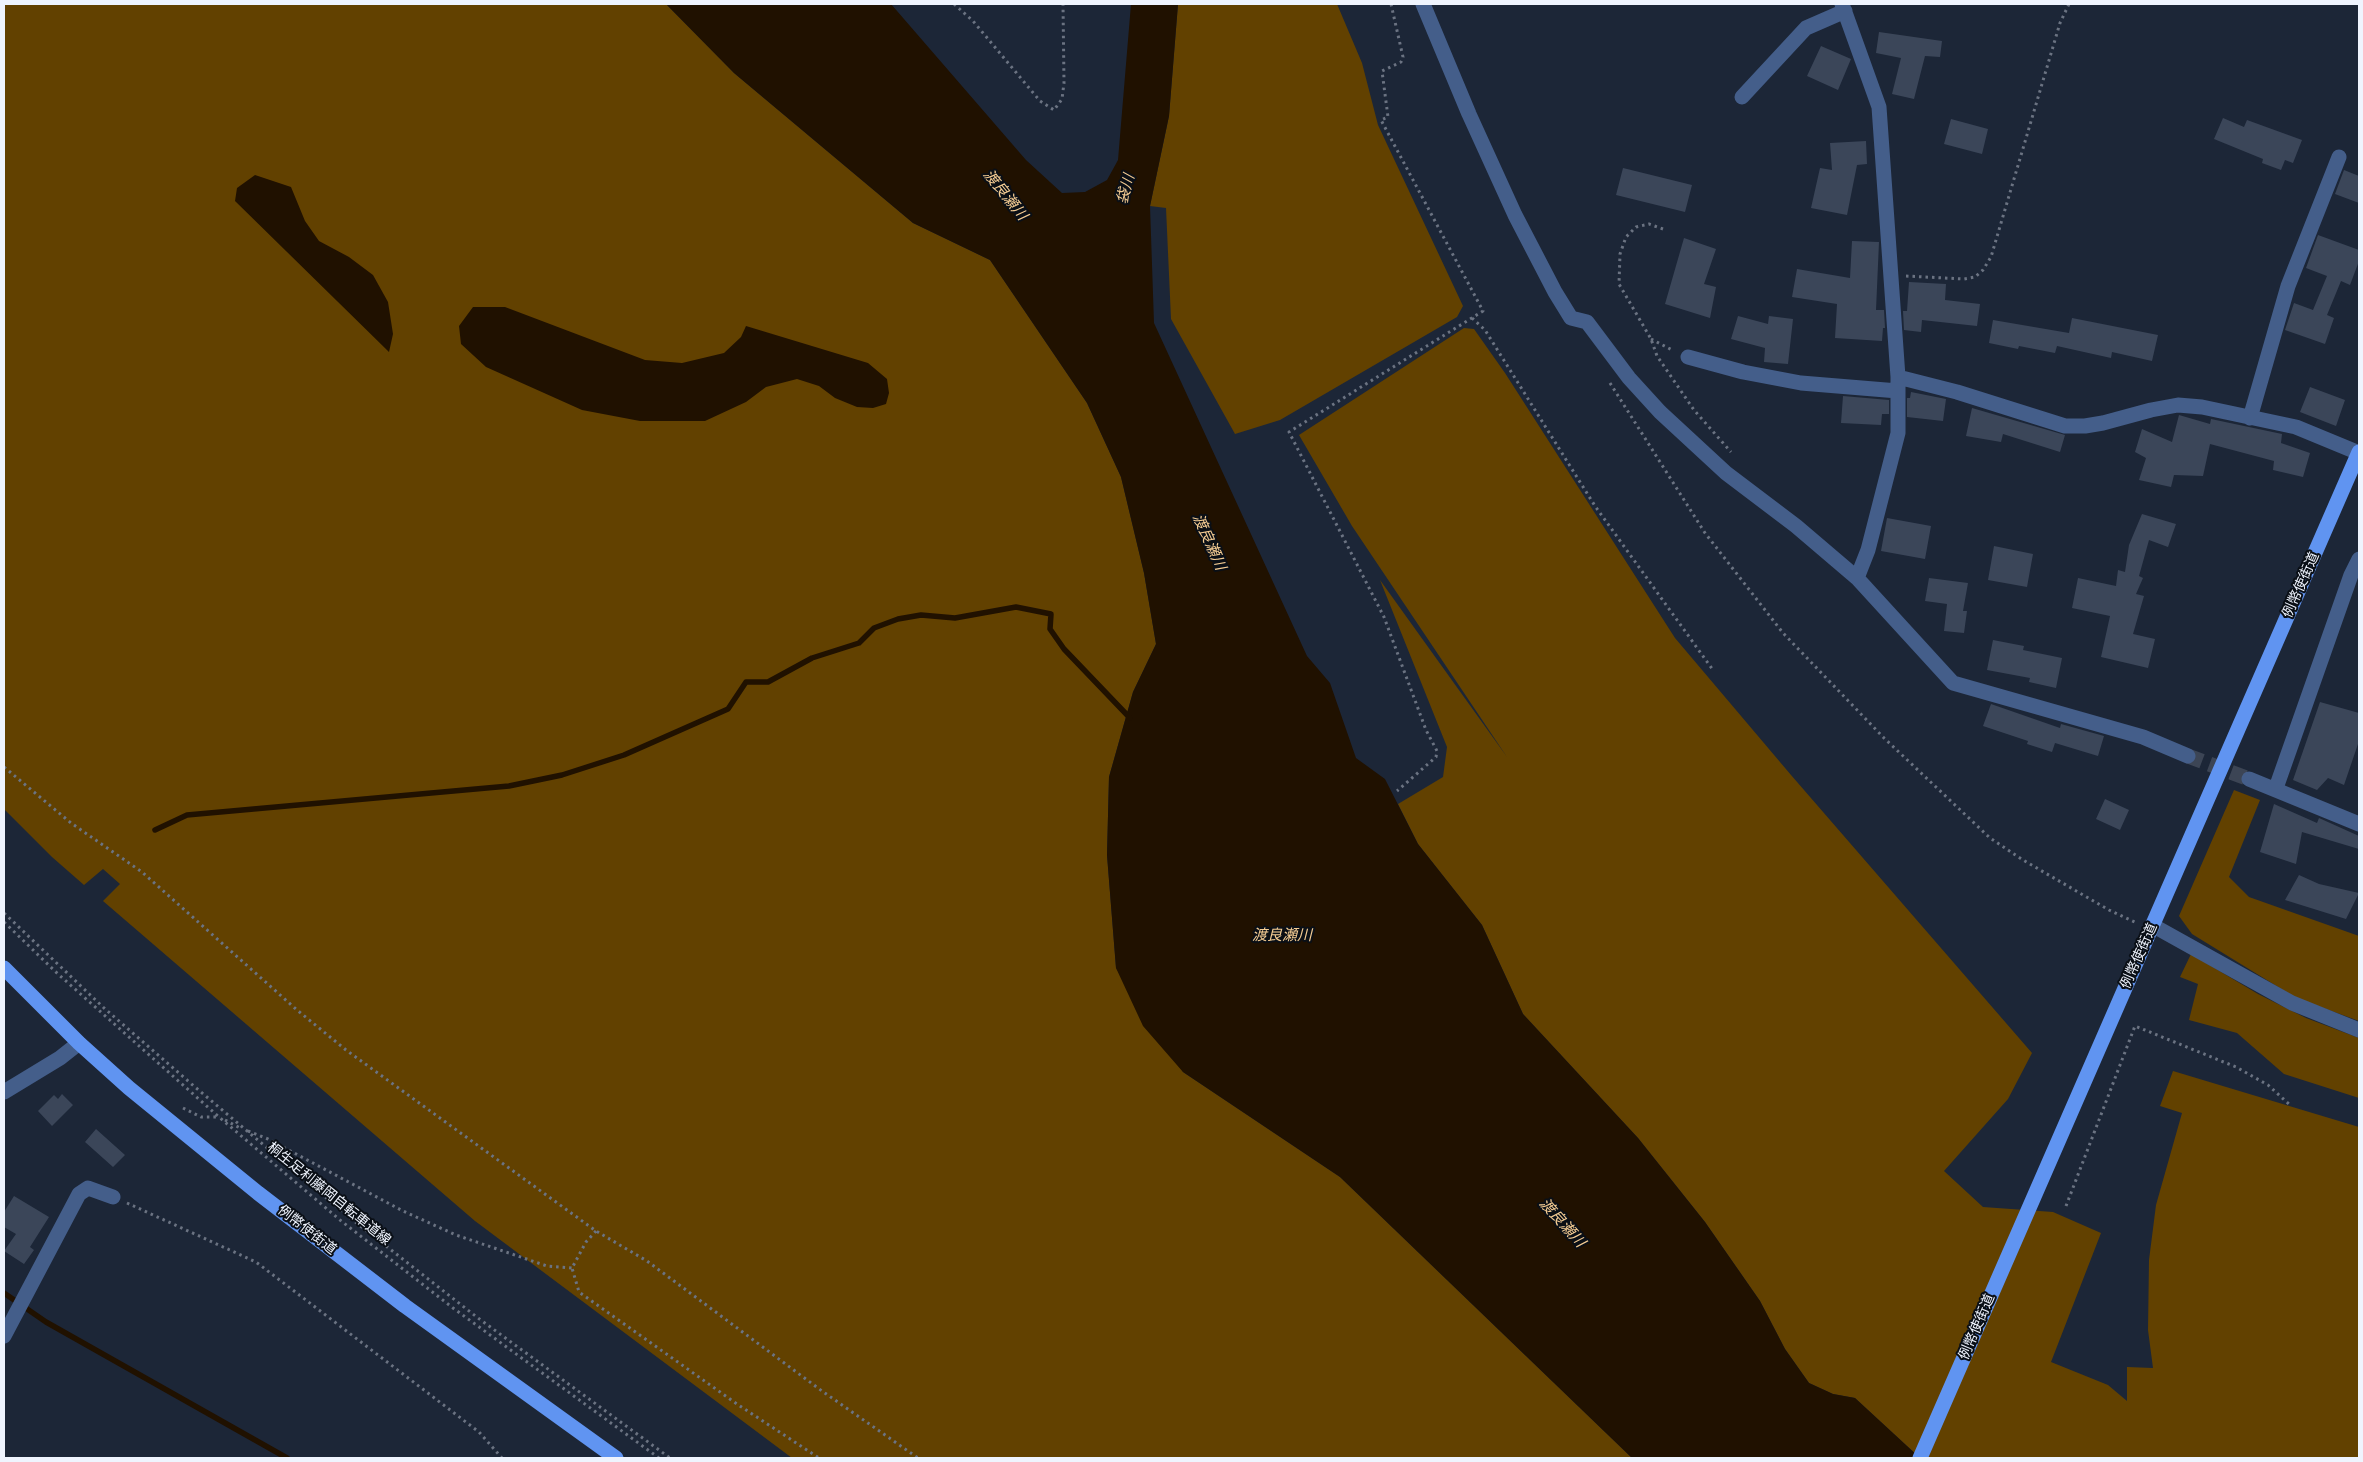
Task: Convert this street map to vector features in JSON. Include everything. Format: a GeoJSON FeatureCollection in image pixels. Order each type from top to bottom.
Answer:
{"type":"FeatureCollection","features":[{"type":"Feature","properties":{"kind":"main road","name":"例幣使街道"},"geometry":{"type":"LineString","coordinates":[[1920,1458],[2359,453]]}},
{"type":"Feature","properties":{"kind":"main road","name":"例幣使街道"},"geometry":{"type":"LineString","coordinates":[[4,968],[79,1043],[129,1088],[405,1306],[616,1458]]}},
{"type":"Feature","properties":{"kind":"street"},"geometry":{"type":"LineString","coordinates":[[1423,4],[1469,114],[1515,215],[1571,318],[1587,322],[1629,378],[1660,412],[1726,473],[1796,526],[1858,578],[1953,683],[2143,737],[2188,756]]}},
{"type":"Feature","properties":{"kind":"street"},"geometry":{"type":"LineString","coordinates":[[1742,97],[1806,28],[1844,8],[1879,107],[1898,384],[1898,433],[1868,550],[1858,578]]}},
{"type":"Feature","properties":{"kind":"street"},"geometry":{"type":"LineString","coordinates":[[2250,418],[2288,286],[2338,157]]}},
{"type":"Feature","properties":{"kind":"street"},"geometry":{"type":"LineString","coordinates":[[1688,357],[1743,372],[1801,383],[1898,384],[1957,392],[2064,426],[2085,426],[2103,423],[2178,405],[2202,407],[2296,427],[2359,453]]}},
{"type":"Feature","properties":{"kind":"street"},"geometry":{"type":"LineString","coordinates":[[2276,788],[2351,575],[2359,559]]}},
{"type":"Feature","properties":{"kind":"street"},"geometry":{"type":"LineString","coordinates":[[2249,779],[2276,788],[2359,824]]}},
{"type":"Feature","properties":{"kind":"street"},"geometry":{"type":"LineString","coordinates":[[2150,931],[2292,1003],[2359,1030]]}},
{"type":"Feature","properties":{"kind":"street"},"geometry":{"type":"LineString","coordinates":[[4,1092],[60,1058],[79,1043]]}},
{"type":"Feature","properties":{"kind":"street"},"geometry":{"type":"LineString","coordinates":[[4,1336],[79,1194],[88,1188],[112,1197]]}},
{"type":"Feature","properties":{"kind":"path"},"geometry":{"type":"LineString","coordinates":[[954,4],[973,21],[1040,100],[1054,110],[1062,99],[1064,83],[1063,4]]}},
{"type":"Feature","properties":{"kind":"path"},"geometry":{"type":"LineString","coordinates":[[1391,4],[1403,57],[1401,62],[1382,71],[1388,117],[1380,120],[1483,311],[1289,432],[1384,616],[1426,730],[1437,751],[1436,756],[1396,791]]}},
{"type":"Feature","properties":{"kind":"path"},"geometry":{"type":"LineString","coordinates":[[1890,279],[1912,275],[1964,279],[1975,277],[1983,270],[1991,257],[2058,30],[2069,4]]}},
{"type":"Feature","properties":{"kind":"path"},"geometry":{"type":"LineString","coordinates":[[1472,318],[1485,330],[1595,506],[1713,670]]}},
{"type":"Feature","properties":{"kind":"path"},"geometry":{"type":"LineString","coordinates":[[1642,324],[1651,339],[1665,348],[1688,357]]}},
{"type":"Feature","properties":{"kind":"path"},"geometry":{"type":"LineString","coordinates":[[1605,375],[1705,533],[1783,633],[1884,738],[1990,838],[2100,906],[2137,923]]}},
{"type":"Feature","properties":{"kind":"path"},"geometry":{"type":"LineString","coordinates":[[4,767],[71,823],[142,872],[297,1010],[346,1050],[596,1231],[647,1261],[822,1392],[918,1458]]}},
{"type":"Feature","properties":{"kind":"path"},"geometry":{"type":"LineString","coordinates":[[4,913],[104,1008],[349,1217],[478,1318],[670,1458]]}},
{"type":"Feature","properties":{"kind":"path","name":"桐生足利藤岡自転車道線"},"geometry":{"type":"LineString","coordinates":[[4,922],[58,974],[219,1117],[340,1220],[453,1308],[659,1458]]}},
{"type":"Feature","properties":{"kind":"path"},"geometry":{"type":"LineString","coordinates":[[2066,1206],[2135,1026],[2236,1067],[2268,1085],[2290,1105]]}},
{"type":"Feature","properties":{"kind":"path"},"geometry":{"type":"LineString","coordinates":[[175,1104],[201,1117],[219,1117],[246,1131],[268,1139],[403,1212],[456,1235],[547,1266],[572,1268]]}},
{"type":"Feature","properties":{"kind":"path"},"geometry":{"type":"LineString","coordinates":[[112,1197],[256,1262],[479,1432],[502,1458]]}},
{"type":"Feature","properties":{"kind":"path"},"geometry":{"type":"LineString","coordinates":[[596,1231],[582,1248],[572,1268],[579,1292],[737,1404],[819,1458]]}},
{"type":"Feature","properties":{"kind":"shaded area"},"geometry":{"type":"Polygon","coordinates":[[[4,4],[666,4],[734,73],[913,223],[990,260],[1087,403],[1121,477],[1144,573],[1156,644],[1133,692],[1109,777],[1107,855],[1116,968],[1183,1072],[1340,1177],[1632,1458],[792,1458],[475,1221],[103,901],[120,884],[103,869],[84,885],[52,857],[4,809],[4,4]]]}},
{"type":"Feature","properties":{"kind":"shaded area"},"geometry":{"type":"Polygon","coordinates":[[[1178,4],[1337,4],[1362,63],[1378,125],[1463,306],[1457,317],[1280,420],[1235,434],[1171,319],[1166,208],[1150,206],[1169,116],[1178,4]]]}},
{"type":"Feature","properties":{"kind":"shaded area"},"geometry":{"type":"Polygon","coordinates":[[[1464,328],[1474,329],[1505,373],[1675,638],[2032,1053],[2008,1099],[1944,1171],[1983,1207],[2053,1212],[2101,1233],[2051,1362],[2108,1385],[2127,1401],[2127,1367],[2153,1368],[2148,1330],[2149,1260],[2156,1205],[2182,1113],[2160,1106],[2173,1071],[2359,1127],[2359,1458],[1920,1458],[1855,1398],[1833,1394],[1809,1383],[1785,1349],[1760,1301],[1705,1222],[1638,1138],[1523,1014],[1482,925],[1418,844],[1398,804],[1443,777],[1447,747],[1380,580],[1507,757],[1352,526],[1299,435],[1464,328]]]}},
{"type":"Feature","properties":{"kind":"shaded area"},"geometry":{"type":"Polygon","coordinates":[[[2234,790],[2260,800],[2229,877],[2249,897],[2359,936],[2359,1021],[2296,998],[2192,934],[2179,916],[2234,790]]]}},
{"type":"Feature","properties":{"kind":"shaded area"},"geometry":{"type":"Polygon","coordinates":[[[2191,954],[2258,994],[2306,1018],[2359,1038],[2359,1098],[2284,1074],[2237,1033],[2189,1020],[2198,984],[2180,977],[2191,954]]]}},
{"type":"Feature","properties":{"kind":"water","name":"渡良瀬川"},"geometry":{"type":"Polygon","coordinates":[[[666,4],[891,4],[1026,160],[1062,193],[1085,192],[1107,180],[1118,160],[1131,4],[1178,4],[1169,116],[1150,206],[1154,323],[1307,656],[1330,683],[1356,758],[1385,779],[1418,844],[1482,925],[1523,1014],[1638,1138],[1705,1222],[1760,1301],[1785,1349],[1809,1383],[1833,1394],[1855,1398],[1920,1458],[1632,1458],[1340,1177],[1183,1072],[1143,1026],[1116,968],[1107,855],[1109,777],[1133,692],[1156,644],[1144,573],[1121,477],[1087,403],[990,260],[913,223],[734,73],[666,4]]]}},
{"type":"Feature","properties":{"kind":"water"},"geometry":{"type":"Polygon","coordinates":[[[255,175],[291,187],[305,221],[319,241],[349,257],[373,275],[388,302],[393,334],[389,352],[235,201],[237,188],[255,175]]]}},
{"type":"Feature","properties":{"kind":"water"},"geometry":{"type":"Polygon","coordinates":[[[473,307],[505,307],[645,360],[682,363],[724,353],[741,337],[746,326],[868,363],[887,379],[889,393],[886,404],[873,408],[857,407],[835,398],[819,386],[797,379],[766,387],[746,402],[705,421],[640,421],[582,410],[486,367],[461,344],[459,326],[473,307]]]}},
{"type":"Feature","properties":{"kind":"building"},"geometry":{"type":"Polygon","coordinates":[[[1879,32],[1942,41],[1940,57],[1925,56],[1914,99],[1892,94],[1901,58],[1876,53],[1879,32]]]}},
{"type":"Feature","properties":{"kind":"building"},"geometry":{"type":"Polygon","coordinates":[[[1821,46],[1851,59],[1838,90],[1807,76],[1821,46]]]}},
{"type":"Feature","properties":{"kind":"building"},"geometry":{"type":"Polygon","coordinates":[[[2223,118],[2244,127],[2247,120],[2302,140],[2293,163],[2285,160],[2281,170],[2262,163],[2263,159],[2214,139],[2223,118]]]}},
{"type":"Feature","properties":{"kind":"building"},"geometry":{"type":"Polygon","coordinates":[[[1951,119],[1988,129],[1982,154],[1944,144],[1951,119]]]}},
{"type":"Feature","properties":{"kind":"building"},"geometry":{"type":"Polygon","coordinates":[[[1866,141],[1867,164],[1857,165],[1847,215],[1811,208],[1820,168],[1832,170],[1830,143],[1866,141]]]}},
{"type":"Feature","properties":{"kind":"building"},"geometry":{"type":"Polygon","coordinates":[[[1623,168],[1692,185],[1685,212],[1616,195],[1623,168]]]}},
{"type":"Feature","properties":{"kind":"building"},"geometry":{"type":"Polygon","coordinates":[[[2344,170],[2359,176],[2359,203],[2335,194],[2344,170]]]}},
{"type":"Feature","properties":{"kind":"building"},"geometry":{"type":"Polygon","coordinates":[[[2318,235],[2359,250],[2359,261],[2350,285],[2341,281],[2327,315],[2334,318],[2325,344],[2285,330],[2294,303],[2313,310],[2327,276],[2306,268],[2318,235]]]}},
{"type":"Feature","properties":{"kind":"building"},"geometry":{"type":"Polygon","coordinates":[[[1684,238],[1716,249],[1704,284],[1716,287],[1710,318],[1665,304],[1684,238]]]}},
{"type":"Feature","properties":{"kind":"building"},"geometry":{"type":"Polygon","coordinates":[[[1852,241],[1879,242],[1876,310],[1884,310],[1885,328],[1883,328],[1882,341],[1835,338],[1837,304],[1792,297],[1797,269],[1850,278],[1852,241]]]}},
{"type":"Feature","properties":{"kind":"building"},"geometry":{"type":"Polygon","coordinates":[[[1909,282],[1946,284],[1945,300],[1980,304],[1977,326],[1922,320],[1921,332],[1904,330],[1903,311],[1907,311],[1909,282]]]}},
{"type":"Feature","properties":{"kind":"building"},"geometry":{"type":"Polygon","coordinates":[[[1738,316],[1768,324],[1769,316],[1793,319],[1788,364],[1764,362],[1765,348],[1731,339],[1738,316]]]}},
{"type":"Feature","properties":{"kind":"building"},"geometry":{"type":"Polygon","coordinates":[[[2072,318],[2158,335],[2152,361],[2112,352],[2111,358],[2057,346],[2055,353],[2019,346],[2018,349],[1989,343],[1993,320],[2069,333],[2072,318]]]}},
{"type":"Feature","properties":{"kind":"building"},"geometry":{"type":"Polygon","coordinates":[[[2310,387],[2345,400],[2336,426],[2300,412],[2310,387]]]}},
{"type":"Feature","properties":{"kind":"building"},"geometry":{"type":"Polygon","coordinates":[[[1911,392],[1946,399],[1943,421],[1907,417],[1907,398],[1910,398],[1911,392]]]}},
{"type":"Feature","properties":{"kind":"building"},"geometry":{"type":"Polygon","coordinates":[[[1843,396],[1889,400],[1889,414],[1882,414],[1881,425],[1841,423],[1843,396]]]}},
{"type":"Feature","properties":{"kind":"building"},"geometry":{"type":"Polygon","coordinates":[[[1972,408],[2065,435],[2060,452],[2003,434],[2001,442],[1966,436],[1972,408]]]}},
{"type":"Feature","properties":{"kind":"building"},"geometry":{"type":"Polygon","coordinates":[[[2179,415],[2210,424],[2211,419],[2282,434],[2281,443],[2310,453],[2303,477],[2273,470],[2274,461],[2210,444],[2203,476],[2174,475],[2171,487],[2139,480],[2146,458],[2135,452],[2142,429],[2172,442],[2179,415]]]}},
{"type":"Feature","properties":{"kind":"building"},"geometry":{"type":"Polygon","coordinates":[[[2142,514],[2176,524],[2168,547],[2149,540],[2139,576],[2143,578],[2136,594],[2144,596],[2133,634],[2155,639],[2148,668],[2101,657],[2110,616],[2072,608],[2078,578],[2116,586],[2118,570],[2125,572],[2129,545],[2142,514]]]}},
{"type":"Feature","properties":{"kind":"building"},"geometry":{"type":"Polygon","coordinates":[[[1887,518],[1931,526],[1925,559],[1881,551],[1887,518]]]}},
{"type":"Feature","properties":{"kind":"building"},"geometry":{"type":"Polygon","coordinates":[[[1994,546],[2033,554],[2027,587],[1988,580],[1994,546]]]}},
{"type":"Feature","properties":{"kind":"building"},"geometry":{"type":"Polygon","coordinates":[[[1929,578],[1968,583],[1963,611],[1967,611],[1964,633],[1944,631],[1947,604],[1925,601],[1929,578]]]}},
{"type":"Feature","properties":{"kind":"building"},"geometry":{"type":"Polygon","coordinates":[[[1993,640],[2024,646],[2023,650],[2062,658],[2056,688],[2029,682],[2030,678],[1987,670],[1993,640]]]}},
{"type":"Feature","properties":{"kind":"building"},"geometry":{"type":"Polygon","coordinates":[[[2320,702],[2359,713],[2359,741],[2344,785],[2328,778],[2317,790],[2293,780],[2320,702]]]}},
{"type":"Feature","properties":{"kind":"building"},"geometry":{"type":"Polygon","coordinates":[[[1991,704],[2060,728],[2061,724],[2104,736],[2098,756],[2055,743],[2052,752],[2027,744],[2028,741],[1983,726],[1991,704]]]}},
{"type":"Feature","properties":{"kind":"building"},"geometry":{"type":"Polygon","coordinates":[[[2105,799],[2129,810],[2120,830],[2096,819],[2105,799]]]}},
{"type":"Feature","properties":{"kind":"building"},"geometry":{"type":"Polygon","coordinates":[[[2274,804],[2317,823],[2319,818],[2359,836],[2359,849],[2302,832],[2296,864],[2260,852],[2274,804]]]}},
{"type":"Feature","properties":{"kind":"building"},"geometry":{"type":"Polygon","coordinates":[[[2299,875],[2319,884],[2359,893],[2346,919],[2285,900],[2299,875]]]}},
{"type":"Feature","properties":{"kind":"building"},"geometry":{"type":"Polygon","coordinates":[[[62,1094],[73,1105],[52,1126],[38,1111],[54,1095],[58,1099],[62,1094]]]}},
{"type":"Feature","properties":{"kind":"building"},"geometry":{"type":"Polygon","coordinates":[[[96,1129],[125,1155],[113,1167],[85,1142],[96,1129]]]}},
{"type":"Feature","properties":{"kind":"building"},"geometry":{"type":"Polygon","coordinates":[[[14,1196],[49,1217],[30,1247],[34,1250],[24,1264],[4,1251],[16,1234],[4,1227],[4,1212],[14,1196]]]}},
{"type":"Feature","properties":{"kind":"waterway"},"geometry":{"type":"LineString","coordinates":[[155,830],[187,815],[509,786],[562,775],[624,755],[728,709],[746,682],[768,682],[812,658],[859,643],[874,628],[898,619],[921,615],[955,618],[1016,607],[1051,614],[1050,629],[1064,649],[1130,718]]}},
{"type":"Feature","properties":{"kind":"waterway"},"geometry":{"type":"LineString","coordinates":[[4,1293],[46,1322],[287,1458]]}},
{"type":"Feature","properties":{"kind":"tunnel"},"geometry":{"type":"LineString","coordinates":[[2188,756],[2249,779]]}},
{"type":"Feature","properties":{"kind":"water label","name":"袋川"},"geometry":{"type":"Point","coordinates":[1126,189]}}]}
